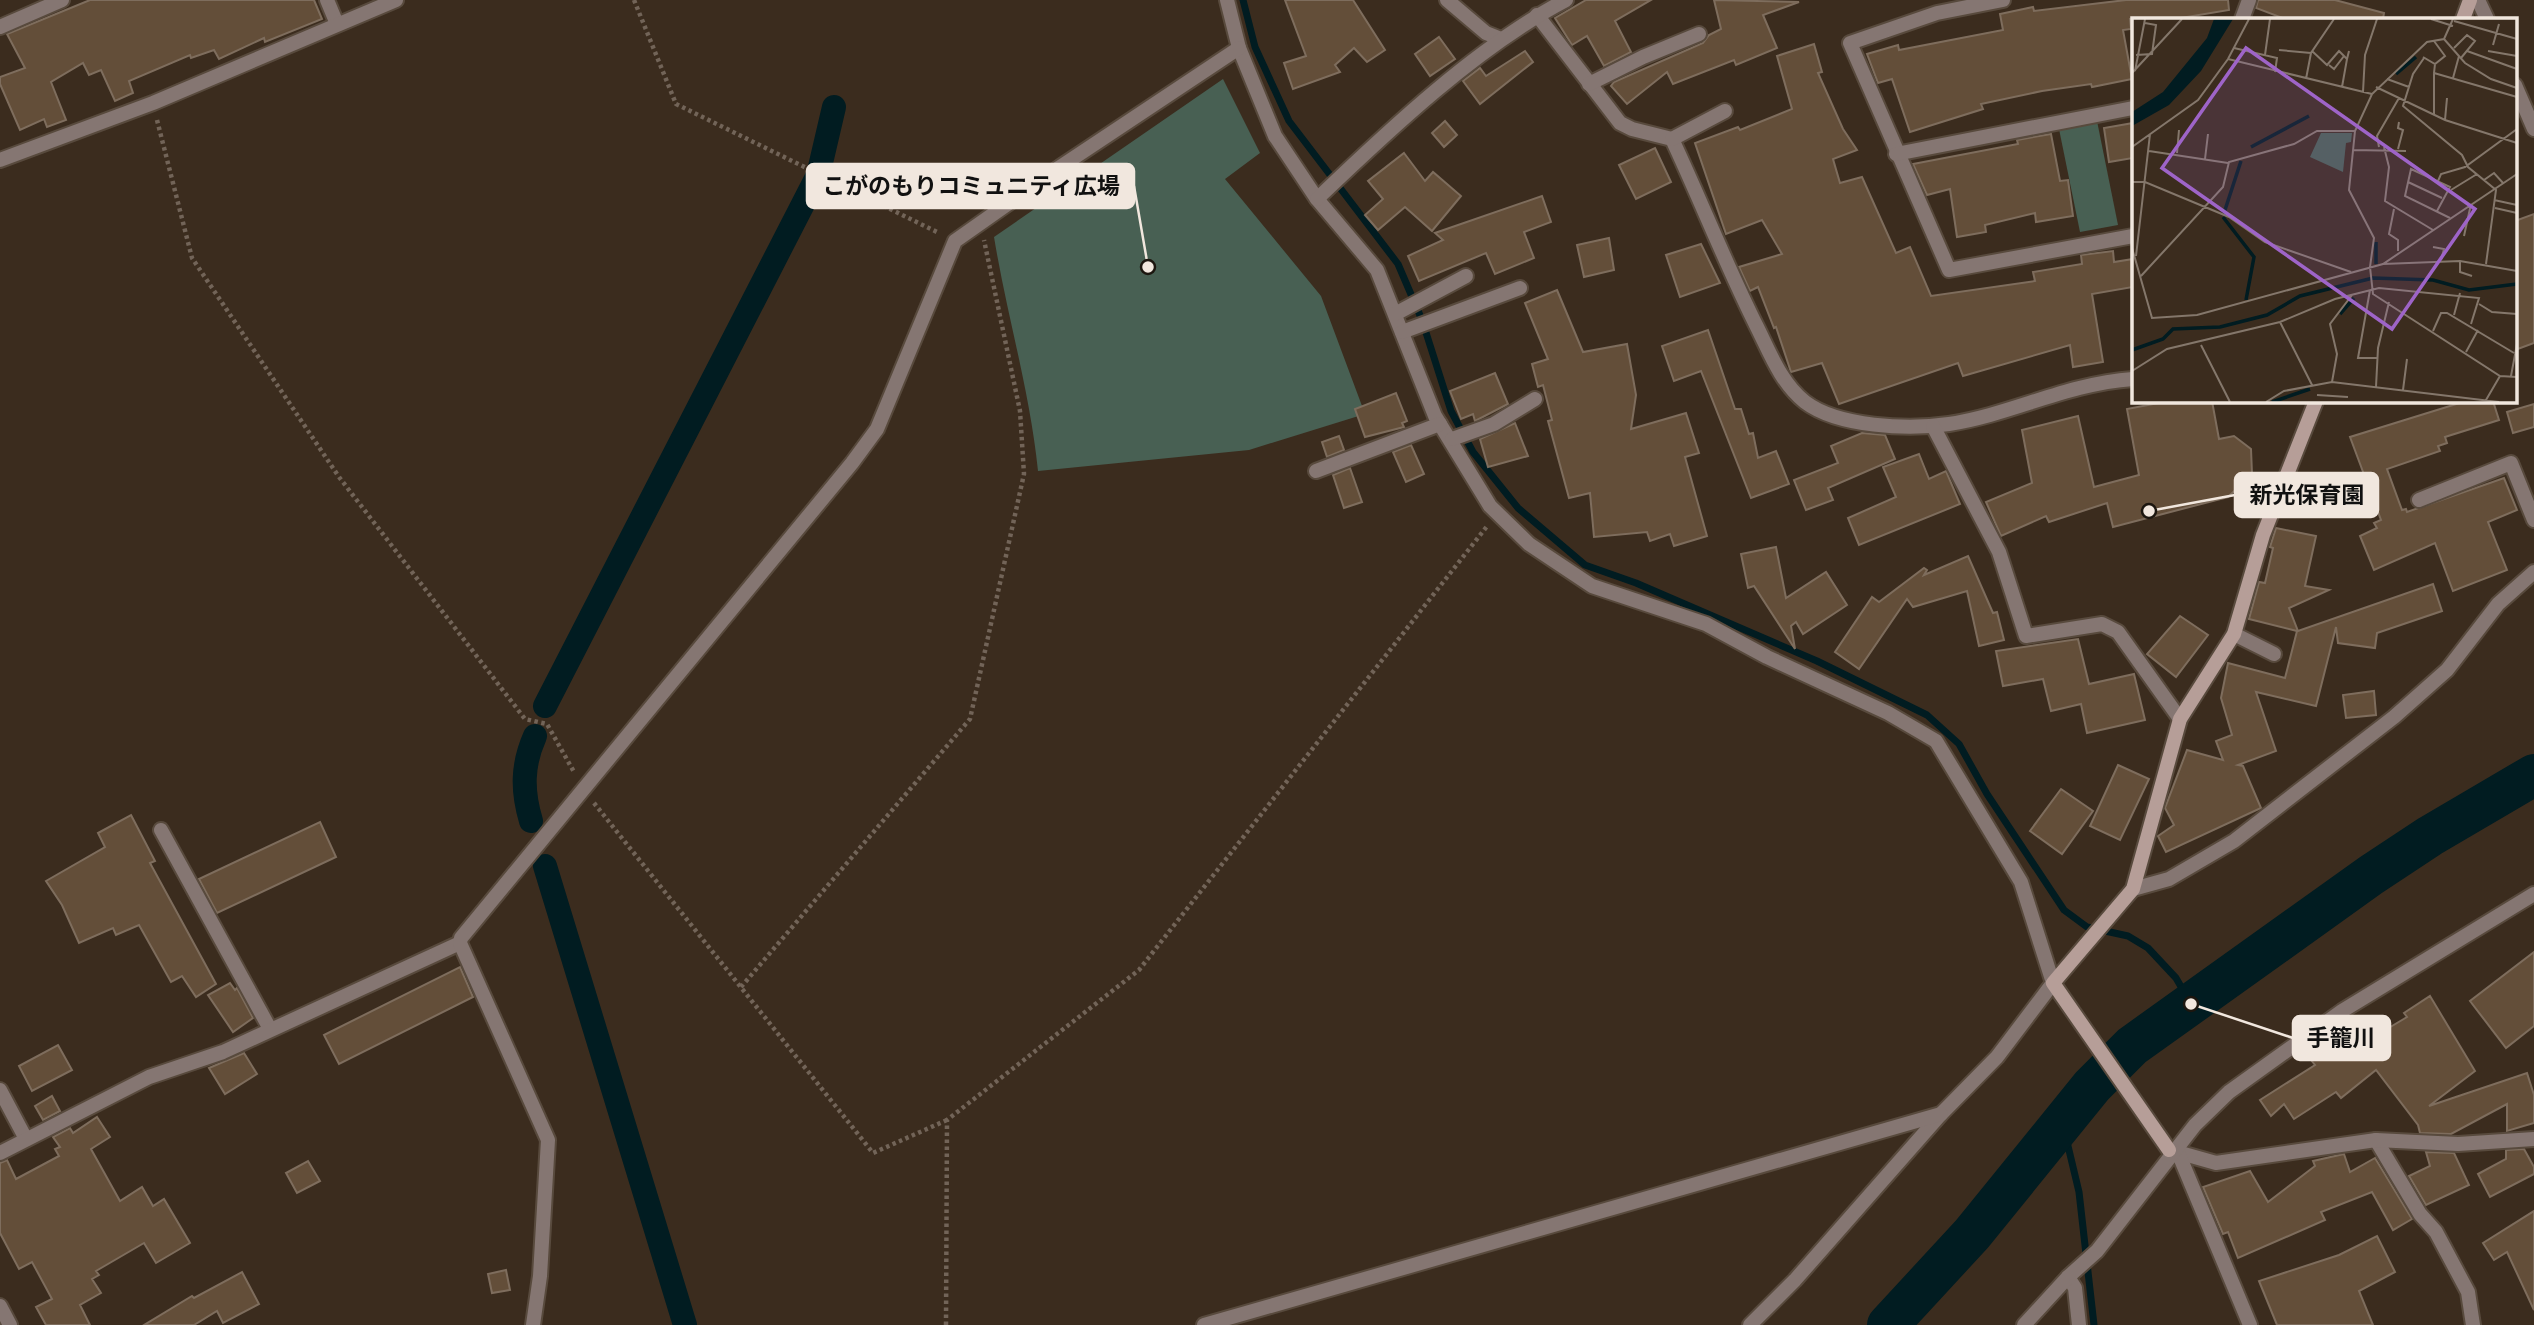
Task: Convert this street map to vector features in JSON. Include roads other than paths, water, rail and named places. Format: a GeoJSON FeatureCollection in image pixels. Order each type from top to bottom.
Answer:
{"type":"FeatureCollection","features":[{"type":"Feature","properties":{"kind":"street"},"geometry":{"type":"LineString","coordinates":[[0,27],[62,0]]}},
{"type":"Feature","properties":{"kind":"street"},"geometry":{"type":"LineString","coordinates":[[327,0],[337,24]]}},
{"type":"Feature","properties":{"kind":"street"},"geometry":{"type":"LineString","coordinates":[[0,160],[153,103],[396,0]]}},
{"type":"Feature","properties":{"kind":"street"},"geometry":{"type":"LineString","coordinates":[[1227,0],[1239,48],[1275,136],[1377,270],[1398,312],[1440,424],[1497,513],[1529,544],[1592,586],[1706,624],[1888,713],[1936,741],[2021,882],[2053,983],[2173,1150],[2250,1325]]}},
{"type":"Feature","properties":{"kind":"street"},"geometry":{"type":"LineString","coordinates":[[1447,0],[1486,33],[1500,39]]}},
{"type":"Feature","properties":{"kind":"street"},"geometry":{"type":"LineString","coordinates":[[1320,196],[1345,171],[1500,39],[1566,0]]}},
{"type":"Feature","properties":{"kind":"street"},"geometry":{"type":"LineString","coordinates":[[2003,0],[1937,13],[1850,43],[1948,270],[2132,236]]}},
{"type":"Feature","properties":{"kind":"street"},"geometry":{"type":"LineString","coordinates":[[2242,18],[2249,0]]}},
{"type":"Feature","properties":{"kind":"street"},"geometry":{"type":"LineString","coordinates":[[2463,18],[2470,0]]}},
{"type":"Feature","properties":{"kind":"street"},"geometry":{"type":"LineString","coordinates":[[2479,0],[2487,18]]}},
{"type":"Feature","properties":{"kind":"street"},"geometry":{"type":"LineString","coordinates":[[1537,15],[1625,127],[1672,139],[1725,111]]}},
{"type":"Feature","properties":{"kind":"street"},"geometry":{"type":"LineString","coordinates":[[1589,84],[1643,57],[1699,34]]}},
{"type":"Feature","properties":{"kind":"street"},"geometry":{"type":"LineString","coordinates":[[533,1325],[540,1276],[548,1140],[460,943],[461,938],[852,463],[877,429],[955,241],[1239,48]]}},
{"type":"Feature","properties":{"kind":"street"},"geometry":{"type":"LineString","coordinates":[[2516,87],[2534,130]]}},
{"type":"Feature","properties":{"kind":"street"},"geometry":{"type":"LineString","coordinates":[[1896,154],[2132,108]]}},
{"type":"Feature","properties":{"kind":"street"},"geometry":{"type":"LineString","coordinates":[[1672,139],[1734,281],[1789,387],[1805,402],[1833,417],[1859,422],[1933,426],[1970,419],[2083,385],[2132,379]]}},
{"type":"Feature","properties":{"kind":"street"},"geometry":{"type":"LineString","coordinates":[[1398,312],[1466,276]]}},
{"type":"Feature","properties":{"kind":"street"},"geometry":{"type":"LineString","coordinates":[[1405,330],[1520,288]]}},
{"type":"Feature","properties":{"kind":"street"},"geometry":{"type":"LineString","coordinates":[[1451,439],[1494,424],[1535,399]]}},
{"type":"Feature","properties":{"kind":"street"},"geometry":{"type":"LineString","coordinates":[[1750,1325],[1795,1280],[1941,1114],[1997,1057],[2053,983],[2133,889],[2180,719],[2234,634],[2263,535],[2316,402]]}},
{"type":"Feature","properties":{"kind":"street"},"geometry":{"type":"LineString","coordinates":[[1316,471],[1440,424]]}},
{"type":"Feature","properties":{"kind":"street"},"geometry":{"type":"LineString","coordinates":[[1933,426],[1998,552],[2026,636],[2102,624],[2118,632],[2180,719]]}},
{"type":"Feature","properties":{"kind":"street"},"geometry":{"type":"LineString","coordinates":[[2419,500],[2511,463],[2534,520]]}},
{"type":"Feature","properties":{"kind":"street"},"geometry":{"type":"LineString","coordinates":[[2133,889],[2169,879],[2234,841],[2393,717],[2447,670],[2498,604],[2534,572]]}},
{"type":"Feature","properties":{"kind":"street"},"geometry":{"type":"LineString","coordinates":[[2234,634],[2274,654]]}},
{"type":"Feature","properties":{"kind":"street"},"geometry":{"type":"LineString","coordinates":[[160,830],[270,1029]]}},
{"type":"Feature","properties":{"kind":"street"},"geometry":{"type":"LineString","coordinates":[[2024,1325],[2073,1272],[2097,1251],[2173,1150],[2229,1091],[2342,1011],[2534,894]]}},
{"type":"Feature","properties":{"kind":"street"},"geometry":{"type":"LineString","coordinates":[[0,1153],[149,1077],[223,1052],[460,943]]}},
{"type":"Feature","properties":{"kind":"street"},"geometry":{"type":"LineString","coordinates":[[0,1090],[26,1139]]}},
{"type":"Feature","properties":{"kind":"street"},"geometry":{"type":"LineString","coordinates":[[1204,1325],[1941,1114]]}},
{"type":"Feature","properties":{"kind":"street"},"geometry":{"type":"LineString","coordinates":[[2173,1150],[2216,1163],[2376,1140],[2458,1144],[2534,1139]]}},
{"type":"Feature","properties":{"kind":"street"},"geometry":{"type":"LineString","coordinates":[[2376,1140],[2420,1214],[2435,1232],[2468,1292],[2473,1325]]}},
{"type":"Feature","properties":{"kind":"street"},"geometry":{"type":"LineString","coordinates":[[2073,1272],[2079,1325]]}},
{"type":"Feature","properties":{"kind":"street"},"geometry":{"type":"LineString","coordinates":[[0,1306],[10,1325]]}},
{"type":"Feature","properties":{"kind":"waterway"},"geometry":{"type":"LineString","coordinates":[[1243,0],[1255,47],[1289,121],[1398,264],[1422,320],[1451,411],[1473,452],[1518,508],[1585,565],[1636,583],[1817,661],[1927,715],[1959,744],[1987,794],[2064,910],[2087,927],[2128,936],[2148,948],[2176,978],[2191,1004]]}},
{"type":"Feature","properties":{"kind":"waterway"},"geometry":{"type":"LineString","coordinates":[[820,167],[834,107]]}},
{"type":"Feature","properties":{"kind":"waterway"},"geometry":{"type":"LineString","coordinates":[[545,706],[818,175]]}},
{"type":"Feature","properties":{"kind":"waterway"},"geometry":{"type":"LineString","coordinates":[[531,821],[525,778],[535,736]]}},
{"type":"Feature","properties":{"kind":"waterway"},"geometry":{"type":"LineString","coordinates":[[1888,1325],[1972,1234],[2092,1086],[2132,1046],[2371,875],[2430,836],[2534,775]]}},
{"type":"Feature","properties":{"kind":"waterway"},"geometry":{"type":"LineString","coordinates":[[545,866],[685,1325]]}},
{"type":"Feature","properties":{"kind":"waterway"},"geometry":{"type":"LineString","coordinates":[[2063,1125],[2079,1192],[2094,1325]]}},
{"type":"Feature","properties":{"kind":"place","name":"こがのもりコミュニティ広場"},"geometry":{"type":"Point","coordinates":[1148,267]}},
{"type":"Feature","properties":{"kind":"place","name":"新光保育園"},"geometry":{"type":"Point","coordinates":[2149,511]}},
{"type":"Feature","properties":{"kind":"place","name":"手籠川"},"geometry":{"type":"Point","coordinates":[2191,1004]}}]}
